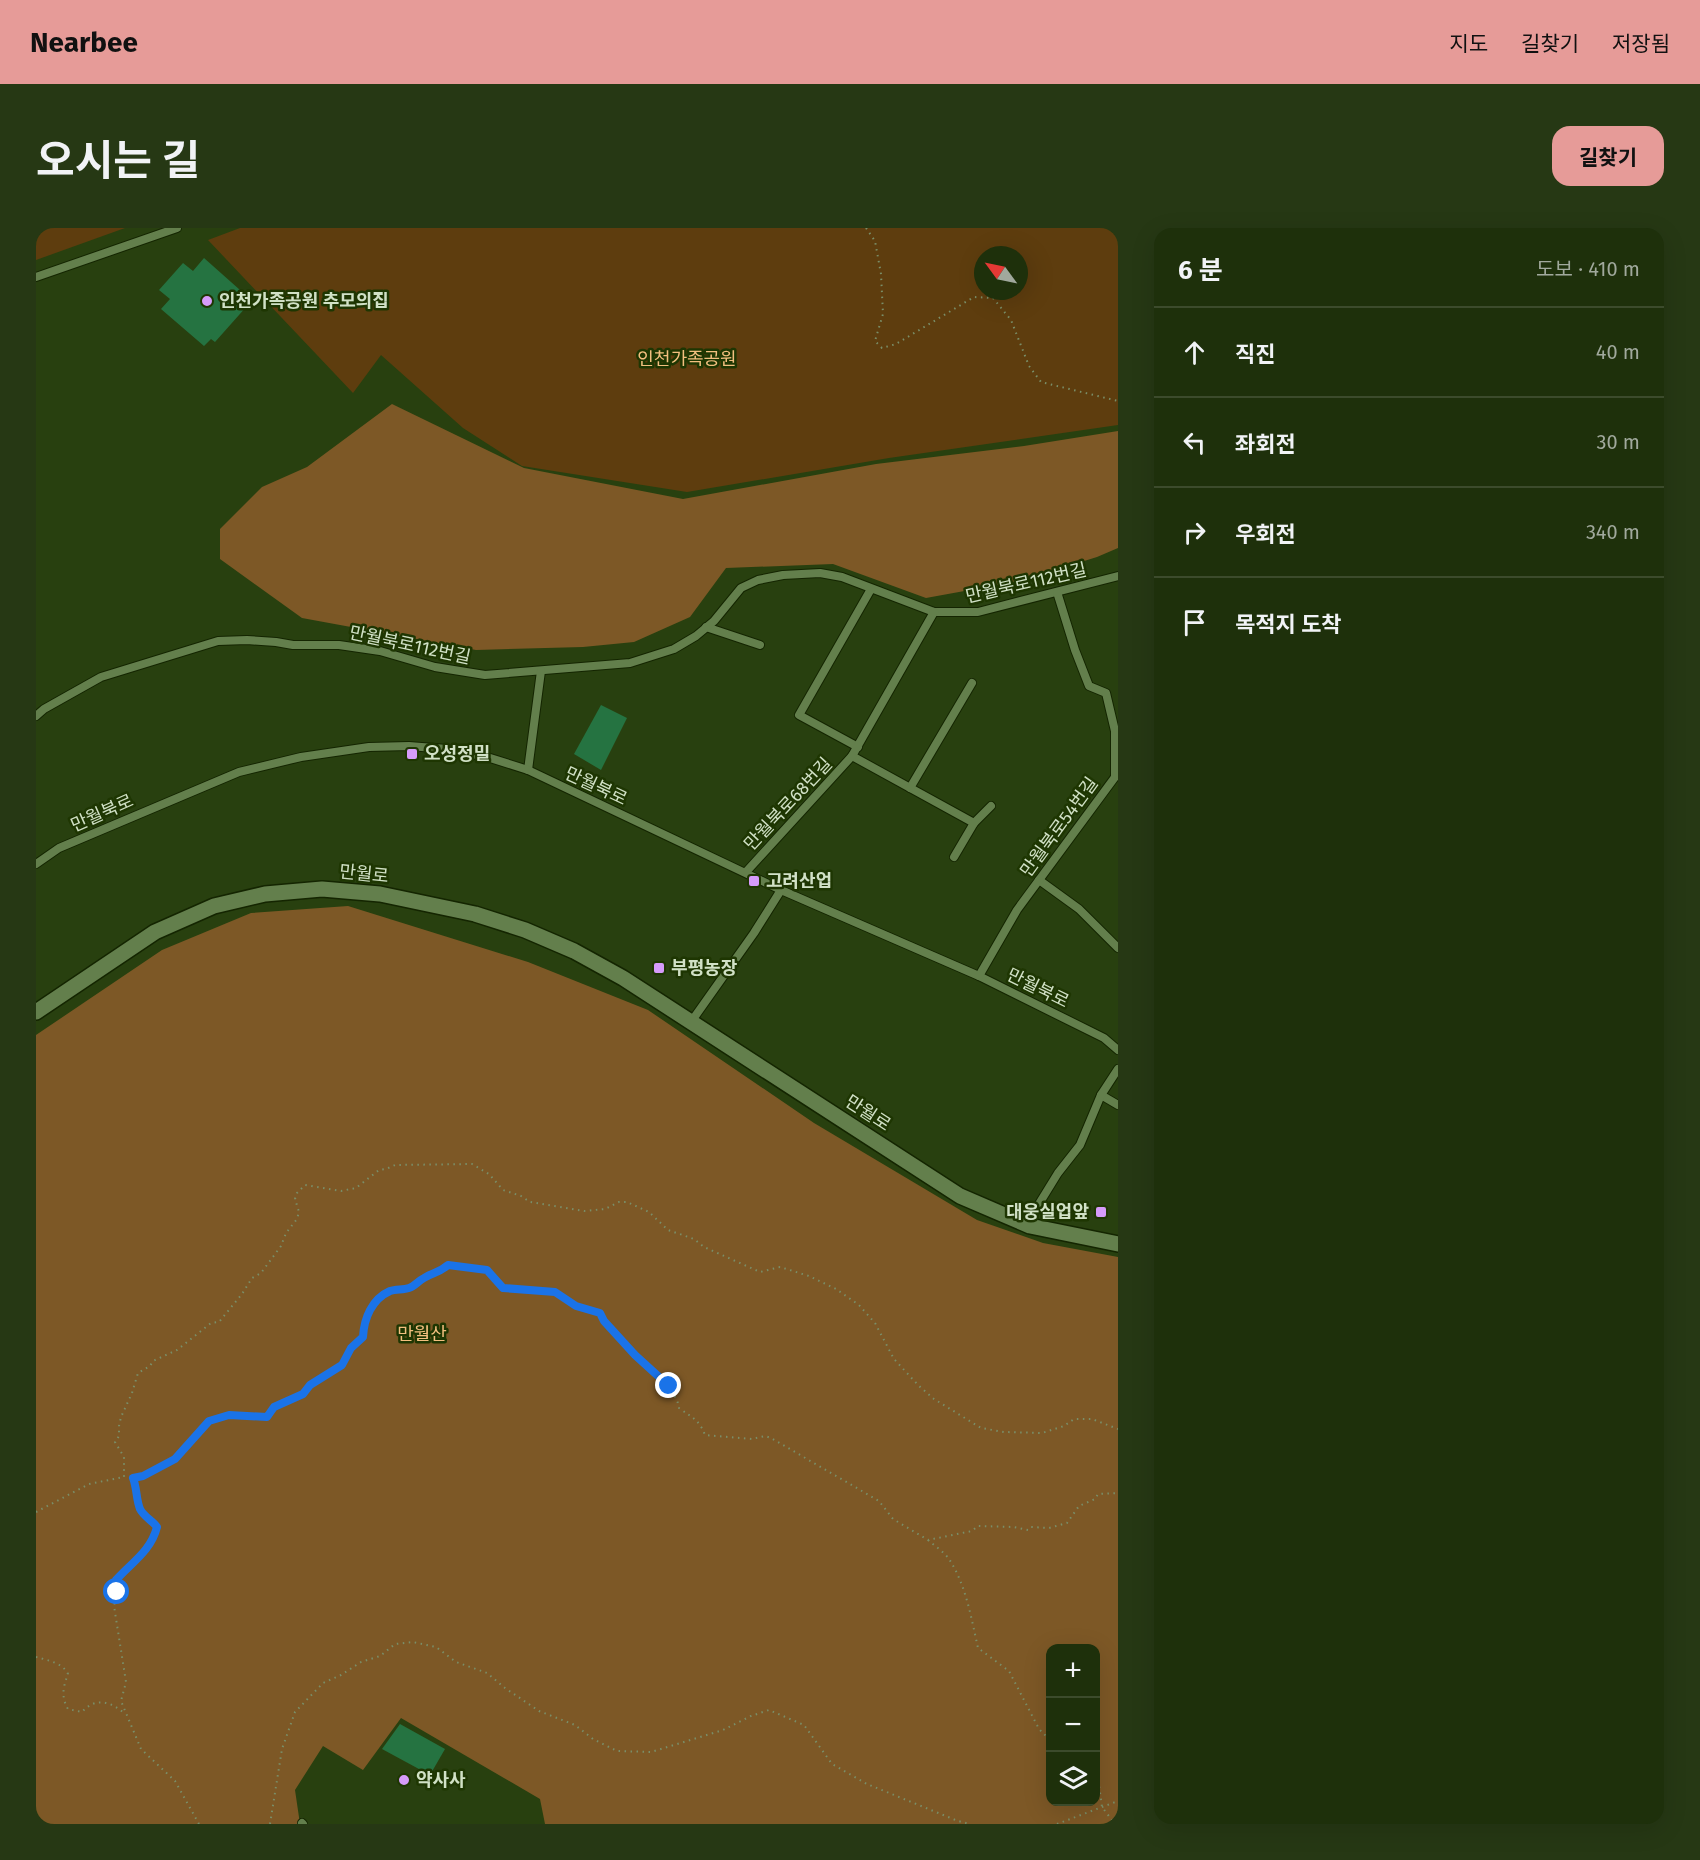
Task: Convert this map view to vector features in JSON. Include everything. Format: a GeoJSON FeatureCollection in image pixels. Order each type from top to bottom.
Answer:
{"type":"FeatureCollection","features":[{"type":"Feature","properties":{"kind":"street","name":"만월로"},"geometry":{"type":"LineString","coordinates":[[36,1012],[155,932],[214,906],[265,894],[322,889],[380,894],[475,914],[525,930],[574,951],[623,978],[960,1196],[1030,1226],[1118,1244]]}},
{"type":"Feature","properties":{"kind":"lane"},"geometry":{"type":"LineString","coordinates":[[36,276],[177,228]]}},
{"type":"Feature","properties":{"kind":"lane","name":"만월북로112번길"},"geometry":{"type":"LineString","coordinates":[[36,716],[44,709],[101,677],[218,641],[256,640],[293,645],[339,645],[380,651],[435,668],[485,675],[541,671],[630,663],[674,649],[714,621],[741,588],[758,580],[783,574],[820,573],[842,577],[934,612],[978,612],[1118,576]]}},
{"type":"Feature","properties":{"kind":"lane","name":"만월북로68번길"},"geometry":{"type":"LineString","coordinates":[[858,747],[799,715],[871,589]]}},
{"type":"Feature","properties":{"kind":"lane","name":"만월북로54번길"},"geometry":{"type":"LineString","coordinates":[[979,976],[1017,910],[1115,777],[1115,731],[1106,693],[1089,686],[1057,592]]}},
{"type":"Feature","properties":{"kind":"lane","name":"만월북로68번길"},"geometry":{"type":"LineString","coordinates":[[746,872],[852,756],[934,612]]}},
{"type":"Feature","properties":{"kind":"lane"},"geometry":{"type":"LineString","coordinates":[[706,627],[760,645]]}},
{"type":"Feature","properties":{"kind":"lane"},"geometry":{"type":"LineString","coordinates":[[528,770],[541,671]]}},
{"type":"Feature","properties":{"kind":"lane"},"geometry":{"type":"LineString","coordinates":[[910,788],[972,684]]}},
{"type":"Feature","properties":{"kind":"lane","name":"만월북로"},"geometry":{"type":"LineString","coordinates":[[36,864],[59,848],[239,772],[301,757],[369,747],[409,746],[457,751],[487,757],[528,770],[781,890],[979,976],[1104,1038],[1118,1050]]}},
{"type":"Feature","properties":{"kind":"lane","name":"만월북로68번길"},"geometry":{"type":"LineString","coordinates":[[852,756],[974,823]]}},
{"type":"Feature","properties":{"kind":"lane"},"geometry":{"type":"LineString","coordinates":[[954,857],[974,823],[991,806]]}},
{"type":"Feature","properties":{"kind":"lane"},"geometry":{"type":"LineString","coordinates":[[1039,880],[1079,909],[1118,948]]}},
{"type":"Feature","properties":{"kind":"lane"},"geometry":{"type":"LineString","coordinates":[[691,1022],[754,933],[781,890]]}},
{"type":"Feature","properties":{"kind":"lane"},"geometry":{"type":"LineString","coordinates":[[1030,1226],[1034,1212],[1058,1173],[1080,1145],[1101,1095],[1118,1069]]}},
{"type":"Feature","properties":{"kind":"lane"},"geometry":{"type":"LineString","coordinates":[[1101,1095],[1118,1104]]}},
{"type":"Feature","properties":{"kind":"path"},"geometry":{"type":"LineString","coordinates":[[866,228],[875,241],[881,274],[883,314],[875,342],[882,348],[896,344],[974,297],[993,298],[1011,320],[1029,366],[1041,382],[1118,401]]}},
{"type":"Feature","properties":{"kind":"path"},"geometry":{"type":"LineString","coordinates":[[124,1477],[123,1457],[115,1442],[120,1436],[121,1418],[138,1373],[150,1366],[153,1361],[177,1350],[211,1323],[219,1322],[252,1278],[261,1273],[282,1246],[286,1233],[297,1219],[299,1212],[295,1199],[300,1188],[305,1185],[341,1191],[356,1188],[379,1170],[403,1164],[472,1164],[489,1174],[503,1190],[521,1196],[530,1202],[552,1206],[584,1211],[604,1209],[620,1202],[627,1202],[649,1212],[668,1230],[694,1239],[704,1248],[760,1272],[780,1268],[819,1280],[859,1305],[875,1323],[894,1359],[919,1386],[934,1399],[981,1428],[1004,1432],[1042,1433],[1064,1426],[1074,1419],[1092,1419],[1118,1429]]}},
{"type":"Feature","properties":{"kind":"path"},"geometry":{"type":"LineString","coordinates":[[36,1512],[89,1484],[143,1476],[175,1459],[209,1421],[229,1415],[267,1417],[274,1407],[303,1394],[310,1385],[342,1365],[351,1348],[363,1337],[364,1322],[375,1302],[392,1291],[417,1285],[424,1277],[440,1272],[448,1265],[487,1270],[503,1288],[555,1292],[576,1306],[600,1313],[604,1321],[635,1355],[669,1386],[678,1401],[679,1408],[690,1413],[702,1427],[705,1435],[752,1439],[765,1436],[771,1438],[879,1501],[892,1519],[928,1540],[948,1557],[961,1582],[978,1648],[1009,1671],[1039,1729],[1046,1736]]}},
{"type":"Feature","properties":{"kind":"path"},"geometry":{"type":"LineString","coordinates":[[133,1478],[141,1511],[157,1527],[140,1558],[116,1580],[117,1592],[114,1606],[126,1682],[121,1701],[141,1749],[175,1781],[199,1824]]}},
{"type":"Feature","properties":{"kind":"path"},"geometry":{"type":"LineString","coordinates":[[928,1540],[972,1531],[978,1526],[1014,1527],[1028,1530],[1031,1527],[1049,1528],[1067,1523],[1079,1506],[1095,1499],[1098,1494],[1118,1493]]}},
{"type":"Feature","properties":{"kind":"path"},"geometry":{"type":"LineString","coordinates":[[270,1824],[282,1749],[295,1712],[323,1683],[361,1662],[380,1656],[395,1644],[413,1642],[436,1647],[456,1662],[488,1673],[505,1688],[539,1711],[575,1725],[593,1740],[617,1751],[651,1752],[723,1730],[769,1710],[804,1725],[832,1764],[867,1784],[970,1824]]}},
{"type":"Feature","properties":{"kind":"path"},"geometry":{"type":"LineString","coordinates":[[36,1658],[49,1660],[65,1669],[68,1674],[63,1686],[63,1701],[68,1709],[82,1712],[89,1704],[95,1702],[109,1704],[127,1716]]}},
{"type":"Feature","properties":{"kind":"path"},"geometry":{"type":"LineString","coordinates":[[1100,1792],[1102,1807],[1115,1824]]}},
{"type":"Feature","properties":{"kind":"path"},"geometry":{"type":"LineString","coordinates":[[1057,1824],[1118,1801]]}},
{"type":"Feature","properties":{"kind":"green space"},"geometry":{"type":"Polygon","coordinates":[[[36,228],[125,228],[36,260],[36,228]]]}},
{"type":"Feature","properties":{"kind":"green space","name":"인천가족공원"},"geometry":{"type":"Polygon","coordinates":[[[240,228],[1118,228],[1118,425],[889,458],[687,492],[522,466],[463,428],[381,355],[353,393],[208,240],[240,228]]]}},
{"type":"Feature","properties":{"kind":"green space"},"geometry":{"type":"Polygon","coordinates":[[[392,404],[524,468],[683,499],[876,464],[1024,446],[1118,431],[1118,548],[1097,557],[1020,581],[926,598],[833,564],[726,568],[690,617],[634,642],[583,647],[476,650],[302,618],[220,559],[220,529],[262,487],[307,467],[392,404]]]}},
{"type":"Feature","properties":{"kind":"green space","name":"만월산"},"geometry":{"type":"Polygon","coordinates":[[[348,906],[528,962],[648,1010],[814,1123],[977,1220],[1043,1243],[1118,1257],[1118,1824],[545,1824],[540,1799],[401,1718],[363,1770],[323,1746],[295,1790],[300,1824],[36,1824],[36,1035],[162,950],[251,913],[348,906]]]}},
{"type":"Feature","properties":{"kind":"building","name":"인천가족공원 추모의집"},"geometry":{"type":"Polygon","coordinates":[[[204,258],[249,298],[244,303],[247,306],[215,342],[211,339],[204,346],[161,309],[170,299],[159,290],[183,263],[193,271],[204,258]]]}},
{"type":"Feature","properties":{"kind":"building"},"geometry":{"type":"Polygon","coordinates":[[[601,705],[627,718],[601,770],[574,754],[601,705]]]}},
{"type":"Feature","properties":{"kind":"building"},"geometry":{"type":"Polygon","coordinates":[[[400,1724],[445,1749],[430,1775],[382,1749],[400,1724]]]}},
{"type":"Feature","properties":{"kind":"place","name":"인천가족공원 추모의집"},"geometry":{"type":"Point","coordinates":[207,301]}},
{"type":"Feature","properties":{"kind":"place","name":"오성정밀"},"geometry":{"type":"Point","coordinates":[412,754]}},
{"type":"Feature","properties":{"kind":"place","name":"고려산업"},"geometry":{"type":"Point","coordinates":[754,881]}},
{"type":"Feature","properties":{"kind":"place","name":"부평농장"},"geometry":{"type":"Point","coordinates":[659,968]}},
{"type":"Feature","properties":{"kind":"place","name":"대웅실업앞"},"geometry":{"type":"Point","coordinates":[1101,1212]}},
{"type":"Feature","properties":{"kind":"place","name":"약사사"},"geometry":{"type":"Point","coordinates":[404,1780]}},
{"type":"Feature","properties":{"kind":"route"},"geometry":{"type":"LineString","coordinates":[[117,1592],[116,1580],[140,1558],[157,1527],[141,1511],[133,1478],[143,1476],[175,1459],[209,1421],[229,1415],[267,1417],[274,1407],[303,1394],[310,1385],[342,1365],[349,1356],[351,1348],[363,1337],[364,1322],[375,1302],[392,1291],[417,1285],[424,1277],[440,1272],[448,1265],[487,1270],[503,1288],[555,1292],[576,1306],[600,1313],[604,1321],[635,1355],[669,1386]]}}]}
